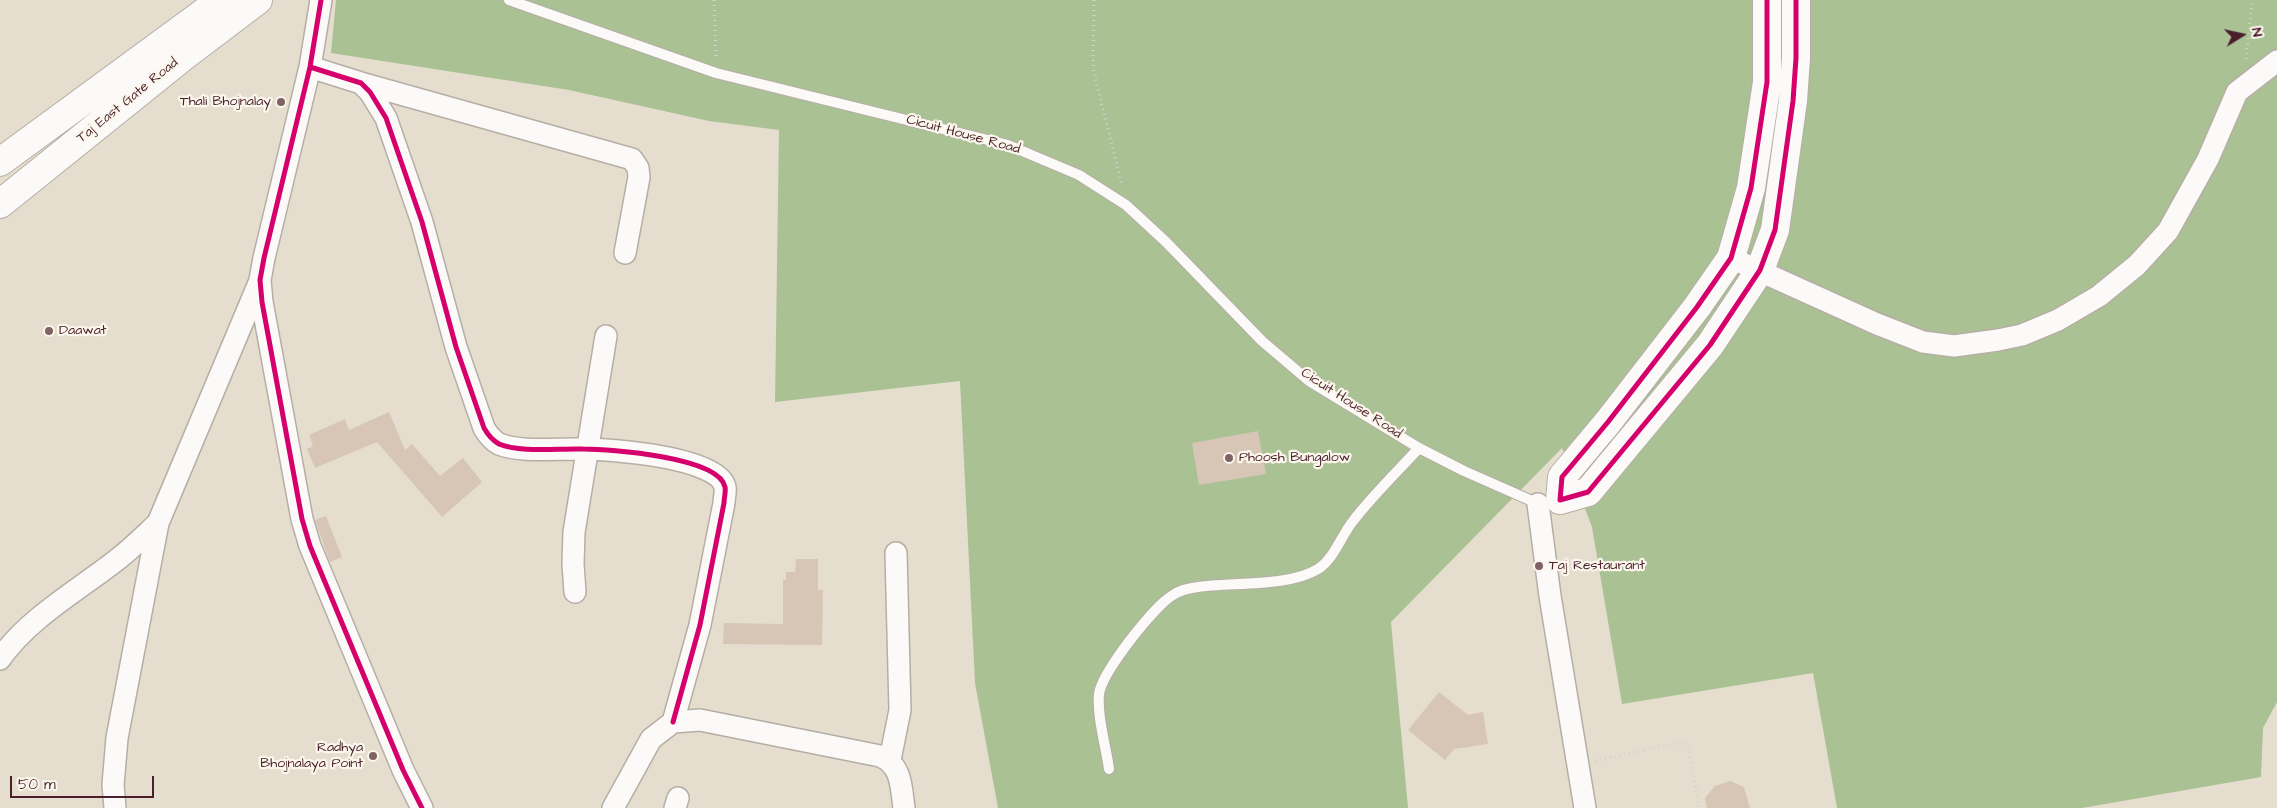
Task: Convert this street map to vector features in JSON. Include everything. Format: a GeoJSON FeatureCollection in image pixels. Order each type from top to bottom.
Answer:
{"type":"FeatureCollection","features":[{"type":"Feature","properties":{"kind":"street"},"geometry":{"type":"LineString","coordinates":[[0,162],[221,0]]}},
{"type":"Feature","properties":{"kind":"street","name":"Taj East Gate Road"},"geometry":{"type":"LineString","coordinates":[[0,204],[184,56],[258,0]]}},
{"type":"Feature","properties":{"kind":"street"},"geometry":{"type":"LineString","coordinates":[[115,808],[113,784],[117,738],[158,524],[260,280],[276,202],[310,67],[321,0]]}},
{"type":"Feature","properties":{"kind":"street"},"geometry":{"type":"LineString","coordinates":[[1585,808],[1576,765],[1549,502],[1562,477],[1638,384],[1731,258],[1752,188],[1767,82],[1767,0]]}},
{"type":"Feature","properties":{"kind":"street"},"geometry":{"type":"LineString","coordinates":[[1549,502],[1588,492],[1710,344],[1760,270],[1777,221],[1796,58],[1796,0]]}},
{"type":"Feature","properties":{"kind":"street"},"geometry":{"type":"LineString","coordinates":[[1731,258],[1877,324],[1923,342],[1954,346],[2022,335],[2058,320],[2099,296],[2143,258],[2168,231],[2208,159],[2237,92],[2277,61]]}},
{"type":"Feature","properties":{"kind":"street"},"geometry":{"type":"LineString","coordinates":[[310,67],[632,160],[638,168],[639,178],[625,253]]}},
{"type":"Feature","properties":{"kind":"street"},"geometry":{"type":"LineString","coordinates":[[360,83],[370,92],[386,118],[422,222],[456,347],[484,428],[490,438],[500,444],[518,447],[625,452],[676,460],[710,469],[720,477],[725,487],[700,624],[673,722]]}},
{"type":"Feature","properties":{"kind":"street"},"geometry":{"type":"LineString","coordinates":[[260,280],[267,330],[302,520],[310,546],[403,770],[422,808]]}},
{"type":"Feature","properties":{"kind":"street"},"geometry":{"type":"LineString","coordinates":[[575,592],[572,564],[574,532],[586,449],[606,336]]}},
{"type":"Feature","properties":{"kind":"street"},"geometry":{"type":"LineString","coordinates":[[2,649],[49,610],[118,559],[158,524]]}},
{"type":"Feature","properties":{"kind":"street"},"geometry":{"type":"LineString","coordinates":[[890,760],[900,710],[896,553]]}},
{"type":"Feature","properties":{"kind":"street"},"geometry":{"type":"LineString","coordinates":[[613,808],[651,739],[673,722],[700,720],[880,756],[890,760],[900,778],[904,808]]}},
{"type":"Feature","properties":{"kind":"lane","name":"Cicuit House Road"},"geometry":{"type":"LineString","coordinates":[[509,0],[716,73],[1008,145],[1079,175],[1126,205],[1166,242],[1262,341],[1310,381],[1419,448],[1464,471],[1549,502]]}},
{"type":"Feature","properties":{"kind":"lane"},"geometry":{"type":"LineString","coordinates":[[1110,769],[1100,708],[1099,693],[1103,680],[1123,649],[1166,600],[1184,590],[1198,586],[1278,580],[1318,569],[1327,561],[1352,523],[1368,503],[1419,448]]}},
{"type":"Feature","properties":{"kind":"path"},"geometry":{"type":"LineString","coordinates":[[714,0],[716,73]]}},
{"type":"Feature","properties":{"kind":"path"},"geometry":{"type":"LineString","coordinates":[[1094,0],[1093,68],[1126,205]]}},
{"type":"Feature","properties":{"kind":"path"},"geometry":{"type":"LineString","coordinates":[[2243,86],[2252,0]]}},
{"type":"Feature","properties":{"kind":"path"},"geometry":{"type":"LineString","coordinates":[[1576,765],[1687,741],[1699,808]]}},
{"type":"Feature","properties":{"kind":"green space"},"geometry":{"type":"Polygon","coordinates":[[[336,0],[2277,0],[2277,702],[2263,728],[2261,777],[2082,808],[1837,808],[1813,673],[1622,704],[1592,527],[1562,448],[1391,622],[1408,808],[998,808],[975,683],[960,381],[775,402],[779,130],[709,121],[569,90],[331,53],[336,0]]]}},
{"type":"Feature","properties":{"kind":"building"},"geometry":{"type":"Polygon","coordinates":[[[389,412],[405,450],[412,444],[440,476],[463,458],[482,482],[442,517],[377,442],[315,468],[307,449],[313,446],[309,435],[345,419],[349,430],[389,412]]]}},
{"type":"Feature","properties":{"kind":"building","name":"Phoosh Bungalow"},"geometry":{"type":"Polygon","coordinates":[[[1258,431],[1266,474],[1199,485],[1192,443],[1258,431]]]}},
{"type":"Feature","properties":{"kind":"building"},"geometry":{"type":"Polygon","coordinates":[[[326,516],[342,557],[330,562],[315,520],[326,516]]]}},
{"type":"Feature","properties":{"kind":"building"},"geometry":{"type":"Polygon","coordinates":[[[796,559],[818,559],[818,590],[823,590],[822,645],[723,644],[724,623],[783,624],[783,580],[786,580],[786,572],[795,572],[796,559]]]}},
{"type":"Feature","properties":{"kind":"building"},"geometry":{"type":"Polygon","coordinates":[[[1439,692],[1468,715],[1483,712],[1488,744],[1454,749],[1445,760],[1408,730],[1439,692]]]}},
{"type":"Feature","properties":{"kind":"building"},"geometry":{"type":"Polygon","coordinates":[[[1730,781],[1744,787],[1750,808],[1707,808],[1705,798],[1715,786],[1730,781]]]}},
{"type":"Feature","properties":{"kind":"cycle path"},"geometry":{"type":"LineString","coordinates":[[321,0],[310,67],[264,258],[260,280],[262,302],[302,519],[310,546],[403,770],[422,808]]}},
{"type":"Feature","properties":{"kind":"cycle path"},"geometry":{"type":"LineString","coordinates":[[1767,0],[1767,82],[1751,188],[1731,258],[1697,307],[1608,422],[1562,477],[1560,500],[1588,492],[1710,345],[1760,270],[1775,230],[1793,101],[1796,58],[1796,0]]}},
{"type":"Feature","properties":{"kind":"cycle path"},"geometry":{"type":"LineString","coordinates":[[310,67],[361,83],[370,92],[386,118],[422,222],[456,347],[484,428],[492,439],[508,447],[597,449],[662,457],[704,468],[718,477],[725,487],[724,503],[700,625],[673,722]]}},
{"type":"Feature","properties":{"kind":"place","name":"Thali Bhojnalay"},"geometry":{"type":"Point","coordinates":[281,102]}},
{"type":"Feature","properties":{"kind":"place","name":"Daawat"},"geometry":{"type":"Point","coordinates":[49,331]}},
{"type":"Feature","properties":{"kind":"place","name":"Phoosh Bungalow"},"geometry":{"type":"Point","coordinates":[1229,458]}},
{"type":"Feature","properties":{"kind":"place","name":"Taj Restaurant"},"geometry":{"type":"Point","coordinates":[1539,566]}},
{"type":"Feature","properties":{"kind":"place","name":"Radhya Bhojnalaya Point"},"geometry":{"type":"Point","coordinates":[373,756]}}]}
